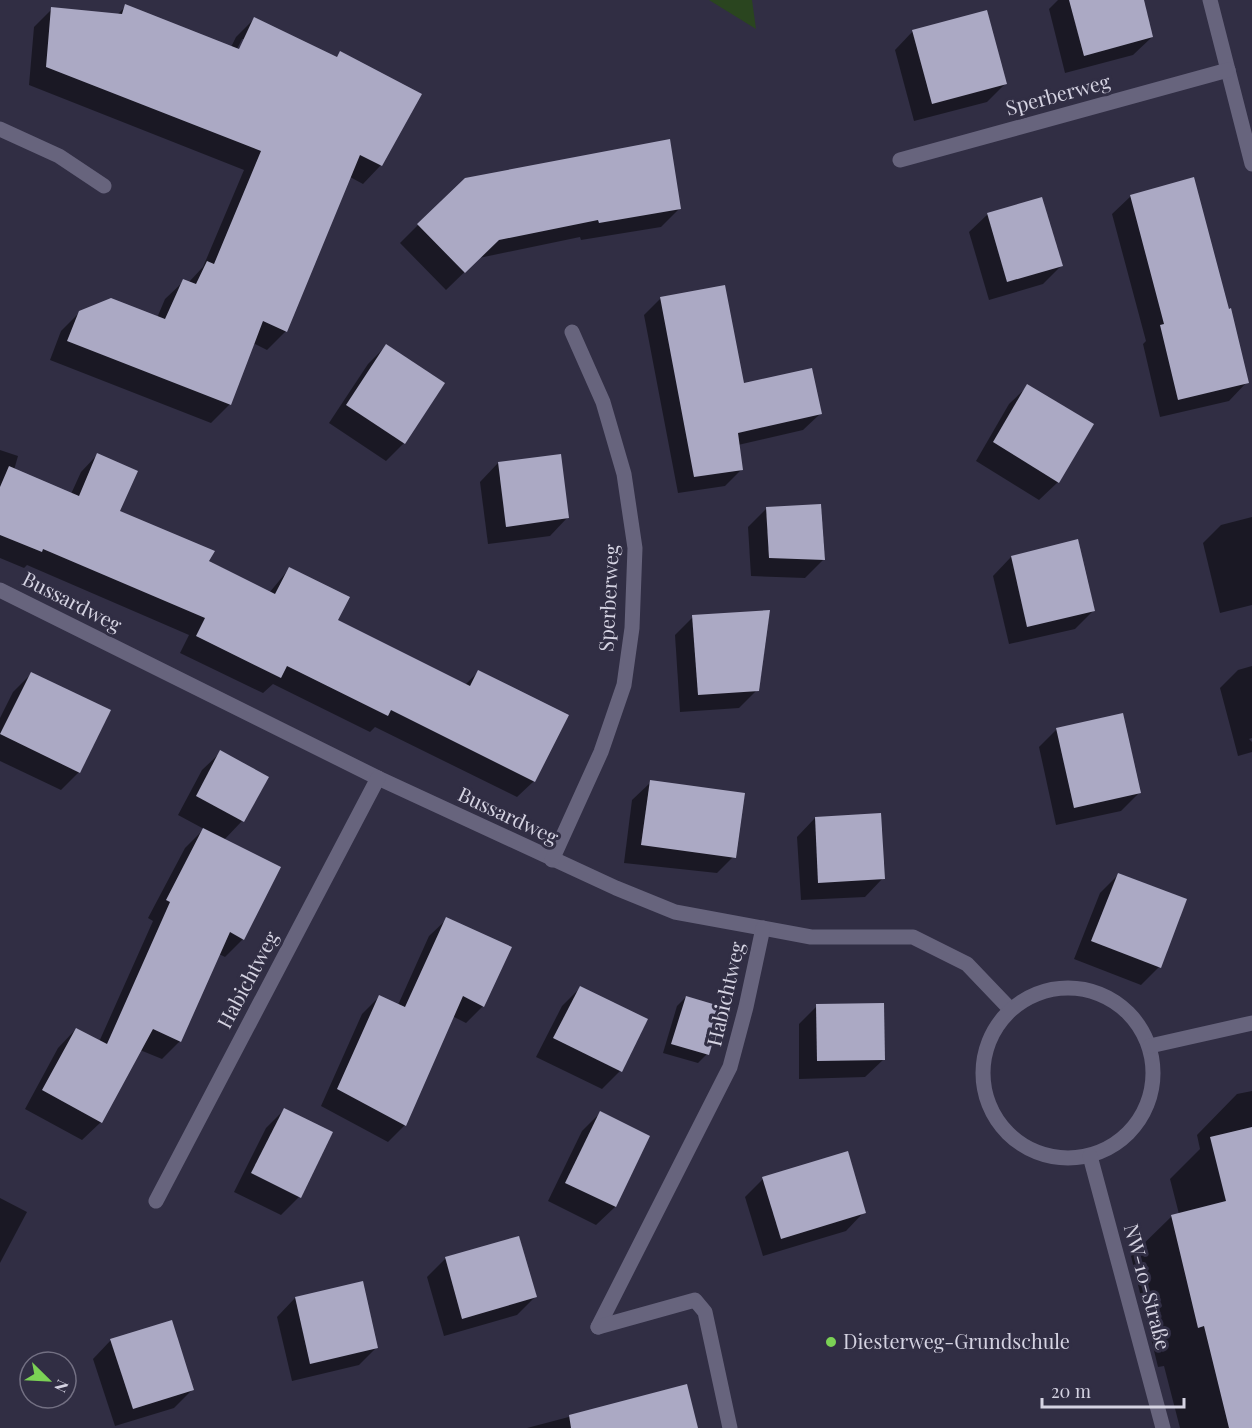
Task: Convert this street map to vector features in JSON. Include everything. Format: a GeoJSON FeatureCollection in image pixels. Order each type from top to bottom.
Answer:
{"type":"FeatureCollection","features":[{"type":"Feature","properties":{"kind":"street"},"geometry":{"type":"LineString","coordinates":[[1210,0],[1252,164]]}},
{"type":"Feature","properties":{"kind":"street","name":"Sperberweg"},"geometry":{"type":"LineString","coordinates":[[900,160],[1228,70]]}},
{"type":"Feature","properties":{"kind":"street"},"geometry":{"type":"LineString","coordinates":[[0,129],[59,156],[104,186]]}},
{"type":"Feature","properties":{"kind":"street","name":"Sperberweg"},"geometry":{"type":"LineString","coordinates":[[552,860],[601,752],[624,685],[633,616],[635,548],[624,474],[603,402],[572,332]]}},
{"type":"Feature","properties":{"kind":"street","name":"Bussardweg"},"geometry":{"type":"LineString","coordinates":[[0,590],[378,778],[552,860],[675,912],[811,937],[913,938],[967,964],[1010,1009]]}},
{"type":"Feature","properties":{"kind":"street","name":"Habichtweg"},"geometry":{"type":"LineString","coordinates":[[156,1202],[378,778]]}},
{"type":"Feature","properties":{"kind":"street","name":"Habichtweg"},"geometry":{"type":"LineString","coordinates":[[730,1428],[705,1312],[695,1299],[598,1327],[730,1067],[763,928]]}},
{"type":"Feature","properties":{"kind":"street"},"geometry":{"type":"LineString","coordinates":[[1073,987],[1106,996],[1133,1017],[1150,1046],[1154,1081],[1143,1114],[1121,1140],[1090,1156],[1052,1157],[1018,1143],[993,1114],[983,1078],[989,1040],[1010,1009],[1040,992],[1073,987]]}},
{"type":"Feature","properties":{"kind":"street"},"geometry":{"type":"LineString","coordinates":[[1150,1046],[1252,1023]]}},
{"type":"Feature","properties":{"kind":"street","name":"NW-10-Straße"},"geometry":{"type":"LineString","coordinates":[[1090,1156],[1163,1428]]}},
{"type":"Feature","properties":{"kind":"green space"},"geometry":{"type":"Polygon","coordinates":[[[709,0],[752,0],[756,29],[709,0]]]}},
{"type":"Feature","properties":{"kind":"building"},"geometry":{"type":"Polygon","coordinates":[[[1069,0],[1144,0],[1153,37],[1084,56],[1069,0]]]}},
{"type":"Feature","properties":{"kind":"building"},"geometry":{"type":"Polygon","coordinates":[[[125,4],[239,49],[254,17],[337,57],[340,51],[422,94],[382,166],[360,155],[287,332],[263,321],[231,405],[67,341],[79,311],[111,298],[165,319],[183,279],[196,284],[207,261],[214,264],[261,151],[46,67],[51,7],[122,14],[125,4]]]}},
{"type":"Feature","properties":{"kind":"building"},"geometry":{"type":"Polygon","coordinates":[[[987,10],[1007,84],[932,104],[912,30],[987,10]]]}},
{"type":"Feature","properties":{"kind":"building"},"geometry":{"type":"Polygon","coordinates":[[[670,139],[681,209],[599,223],[598,220],[499,240],[465,273],[417,224],[465,178],[670,139]]]}},
{"type":"Feature","properties":{"kind":"building"},"geometry":{"type":"Polygon","coordinates":[[[1194,177],[1229,309],[1231,308],[1249,383],[1178,400],[1160,325],[1164,324],[1130,195],[1194,177]]]}},
{"type":"Feature","properties":{"kind":"building"},"geometry":{"type":"Polygon","coordinates":[[[1042,197],[1063,266],[1007,282],[987,213],[1042,197]]]}},
{"type":"Feature","properties":{"kind":"building"},"geometry":{"type":"Polygon","coordinates":[[[725,285],[744,383],[812,368],[822,414],[738,433],[743,470],[694,477],[660,297],[725,285]]]}},
{"type":"Feature","properties":{"kind":"building"},"geometry":{"type":"Polygon","coordinates":[[[386,344],[445,383],[405,444],[346,405],[386,344]]]}},
{"type":"Feature","properties":{"kind":"building"},"geometry":{"type":"Polygon","coordinates":[[[1027,384],[1094,424],[1059,483],[993,442],[1027,384]]]}},
{"type":"Feature","properties":{"kind":"building"},"geometry":{"type":"Polygon","coordinates":[[[97,453],[138,471],[120,511],[215,551],[209,561],[275,594],[289,567],[350,597],[338,620],[470,686],[478,670],[569,715],[535,782],[391,710],[388,716],[287,666],[281,678],[196,636],[205,618],[43,549],[42,552],[0,535],[0,487],[9,466],[79,496],[97,453]]]}},
{"type":"Feature","properties":{"kind":"building"},"geometry":{"type":"Polygon","coordinates":[[[561,454],[569,518],[506,527],[498,462],[561,454]]]}},
{"type":"Feature","properties":{"kind":"building"},"geometry":{"type":"Polygon","coordinates":[[[821,504],[825,560],[769,558],[766,507],[821,504]]]}},
{"type":"Feature","properties":{"kind":"building"},"geometry":{"type":"Polygon","coordinates":[[[1078,539],[1095,611],[1027,627],[1011,556],[1078,539]]]}},
{"type":"Feature","properties":{"kind":"building"},"geometry":{"type":"Polygon","coordinates":[[[770,610],[759,691],[698,695],[692,615],[770,610]]]}},
{"type":"Feature","properties":{"kind":"building"},"geometry":{"type":"Polygon","coordinates":[[[31,672],[111,710],[80,773],[0,734],[31,672]]]}},
{"type":"Feature","properties":{"kind":"building"},"geometry":{"type":"Polygon","coordinates":[[[1123,713],[1141,793],[1074,808],[1056,728],[1123,713]]]}},
{"type":"Feature","properties":{"kind":"building"},"geometry":{"type":"Polygon","coordinates":[[[220,750],[269,777],[244,822],[196,796],[220,750]]]}},
{"type":"Feature","properties":{"kind":"building"},"geometry":{"type":"Polygon","coordinates":[[[650,780],[745,793],[736,858],[641,845],[650,780]]]}},
{"type":"Feature","properties":{"kind":"building"},"geometry":{"type":"Polygon","coordinates":[[[881,813],[885,879],[818,883],[815,817],[881,813]]]}},
{"type":"Feature","properties":{"kind":"building"},"geometry":{"type":"Polygon","coordinates":[[[203,828],[281,867],[244,940],[230,932],[181,1042],[153,1029],[102,1123],[42,1090],[76,1028],[107,1044],[170,902],[166,900],[203,828]]]}},
{"type":"Feature","properties":{"kind":"building"},"geometry":{"type":"Polygon","coordinates":[[[1118,873],[1187,899],[1161,968],[1091,941],[1118,873]]]}},
{"type":"Feature","properties":{"kind":"building"},"geometry":{"type":"Polygon","coordinates":[[[446,917],[512,947],[484,1007],[463,996],[406,1126],[337,1089],[379,995],[405,1007],[446,917]]]}},
{"type":"Feature","properties":{"kind":"building"},"geometry":{"type":"Polygon","coordinates":[[[580,986],[648,1019],[622,1072],[553,1038],[580,986]]]}},
{"type":"Feature","properties":{"kind":"building"},"geometry":{"type":"Polygon","coordinates":[[[686,996],[723,1007],[709,1055],[671,1044],[686,996]]]}},
{"type":"Feature","properties":{"kind":"building"},"geometry":{"type":"Polygon","coordinates":[[[884,1003],[885,1060],[817,1061],[816,1004],[884,1003]]]}},
{"type":"Feature","properties":{"kind":"building"},"geometry":{"type":"Polygon","coordinates":[[[284,1108],[333,1132],[301,1198],[251,1173],[284,1108]]]}},
{"type":"Feature","properties":{"kind":"building"},"geometry":{"type":"Polygon","coordinates":[[[600,1111],[650,1136],[616,1207],[565,1183],[600,1111]]]}},
{"type":"Feature","properties":{"kind":"building"},"geometry":{"type":"Polygon","coordinates":[[[1252,1127],[1252,1428],[1229,1428],[1204,1326],[1198,1328],[1171,1215],[1226,1201],[1210,1137],[1252,1127]]]}},
{"type":"Feature","properties":{"kind":"building"},"geometry":{"type":"Polygon","coordinates":[[[848,1151],[866,1213],[781,1239],[762,1177],[848,1151]]]}},
{"type":"Feature","properties":{"kind":"building"},"geometry":{"type":"Polygon","coordinates":[[[519,1236],[537,1297],[462,1319],[445,1257],[519,1236]]]}},
{"type":"Feature","properties":{"kind":"building"},"geometry":{"type":"Polygon","coordinates":[[[363,1281],[378,1348],[310,1364],[295,1297],[363,1281]]]}},
{"type":"Feature","properties":{"kind":"building"},"geometry":{"type":"Polygon","coordinates":[[[172,1320],[194,1390],[133,1409],[110,1339],[172,1320]]]}},
{"type":"Feature","properties":{"kind":"building"},"geometry":{"type":"Polygon","coordinates":[[[687,1384],[698,1428],[571,1428],[569,1415],[687,1384]]]}},
{"type":"Feature","properties":{"kind":"place","name":"Diesterweg-Grundschule"},"geometry":{"type":"Point","coordinates":[831,1342]}}]}
